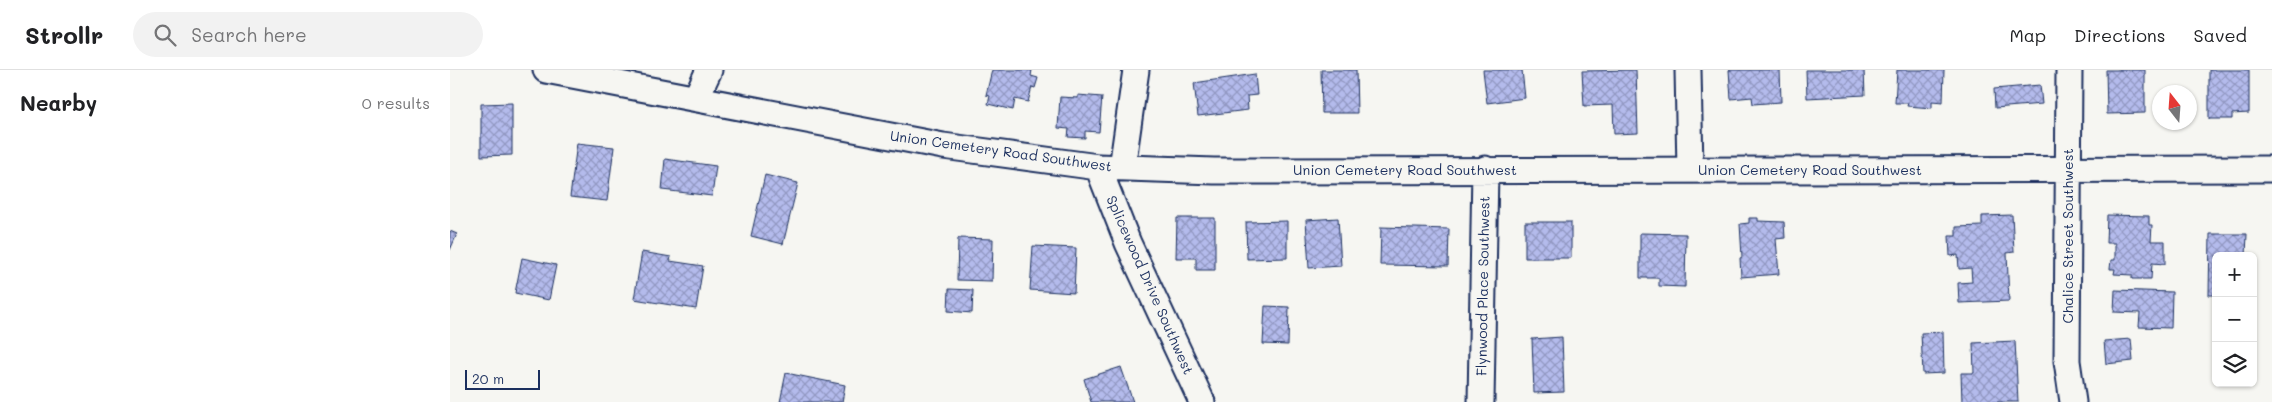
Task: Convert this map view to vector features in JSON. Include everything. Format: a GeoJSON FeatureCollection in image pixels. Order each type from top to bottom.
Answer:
{"type":"FeatureCollection","features":[{"type":"Feature","properties":{"kind":"street","name":"Union Cemetery Road Southwest"},"geometry":{"type":"LineString","coordinates":[[546,70],[944,146],[1110,168],[1214,171],[2272,169]]}},
{"type":"Feature","properties":{"kind":"street"},"geometry":{"type":"LineString","coordinates":[[696,98],[710,70]]}},
{"type":"Feature","properties":{"kind":"street","name":"Splicewood Drive Southwest"},"geometry":{"type":"LineString","coordinates":[[1136,70],[1110,168],[1128,243],[1202,402]]}},
{"type":"Feature","properties":{"kind":"street"},"geometry":{"type":"LineString","coordinates":[[1688,70],[1690,170]]}},
{"type":"Feature","properties":{"kind":"street","name":"Chalice Street Southwest"},"geometry":{"type":"LineString","coordinates":[[2069,70],[2067,362],[2073,402]]}},
{"type":"Feature","properties":{"kind":"street","name":"Flynwood Place Southwest"},"geometry":{"type":"LineString","coordinates":[[1481,402],[1485,169]]}},
{"type":"Feature","properties":{"kind":"building"},"geometry":{"type":"Polygon","coordinates":[[[992,70],[1032,70],[1031,76],[1038,78],[1035,88],[1032,87],[1028,102],[1015,99],[1013,110],[988,104],[990,96],[986,95],[992,70]]]}},
{"type":"Feature","properties":{"kind":"building"},"geometry":{"type":"Polygon","coordinates":[[[1321,70],[1356,70],[1357,113],[1322,113],[1321,70]]]}},
{"type":"Feature","properties":{"kind":"building"},"geometry":{"type":"Polygon","coordinates":[[[1483,70],[1522,70],[1525,98],[1487,103],[1483,70]]]}},
{"type":"Feature","properties":{"kind":"building"},"geometry":{"type":"Polygon","coordinates":[[[1636,70],[1638,133],[1614,134],[1613,105],[1584,106],[1582,71],[1636,70]]]}},
{"type":"Feature","properties":{"kind":"building"},"geometry":{"type":"Polygon","coordinates":[[[1729,70],[1780,70],[1781,102],[1753,104],[1752,97],[1731,99],[1729,70]]]}},
{"type":"Feature","properties":{"kind":"building"},"geometry":{"type":"Polygon","coordinates":[[[1806,70],[1864,70],[1865,95],[1807,98],[1806,70]]]}},
{"type":"Feature","properties":{"kind":"building"},"geometry":{"type":"Polygon","coordinates":[[[1897,70],[1944,70],[1943,102],[1932,101],[1932,108],[1907,106],[1908,103],[1895,103],[1897,70]]]}},
{"type":"Feature","properties":{"kind":"building"},"geometry":{"type":"Polygon","coordinates":[[[2106,70],[2145,70],[2145,113],[2107,114],[2106,70]]]}},
{"type":"Feature","properties":{"kind":"building"},"geometry":{"type":"Polygon","coordinates":[[[2209,70],[2249,70],[2249,113],[2232,114],[2232,119],[2209,119],[2209,70]]]}},
{"type":"Feature","properties":{"kind":"building"},"geometry":{"type":"Polygon","coordinates":[[[1255,74],[1257,95],[1247,96],[1248,110],[1198,116],[1194,83],[1255,74]]]}},
{"type":"Feature","properties":{"kind":"building"},"geometry":{"type":"Polygon","coordinates":[[[2040,85],[2042,104],[1995,108],[1994,89],[2040,85]]]}},
{"type":"Feature","properties":{"kind":"building"},"geometry":{"type":"Polygon","coordinates":[[[1078,95],[1102,97],[1099,132],[1085,131],[1085,138],[1068,137],[1069,129],[1058,128],[1060,97],[1078,98],[1078,95]]]}},
{"type":"Feature","properties":{"kind":"building"},"geometry":{"type":"Polygon","coordinates":[[[512,103],[512,155],[481,156],[481,104],[512,103]]]}},
{"type":"Feature","properties":{"kind":"building"},"geometry":{"type":"Polygon","coordinates":[[[577,143],[614,147],[607,201],[570,197],[577,143]]]}},
{"type":"Feature","properties":{"kind":"building"},"geometry":{"type":"Polygon","coordinates":[[[665,159],[716,166],[712,196],[662,190],[665,159]]]}},
{"type":"Feature","properties":{"kind":"building"},"geometry":{"type":"Polygon","coordinates":[[[765,175],[798,183],[783,244],[751,236],[765,175]]]}},
{"type":"Feature","properties":{"kind":"building"},"geometry":{"type":"Polygon","coordinates":[[[2012,215],[2014,252],[2007,253],[2009,301],[1959,303],[1958,283],[1972,282],[1971,268],[1959,269],[1958,255],[1950,256],[1949,236],[1956,236],[1956,227],[1982,226],[1982,216],[2012,215]]]}},
{"type":"Feature","properties":{"kind":"building"},"geometry":{"type":"Polygon","coordinates":[[[2107,215],[2149,216],[2149,225],[2152,225],[2151,241],[2165,241],[2165,264],[2152,263],[2151,279],[2132,279],[2132,275],[2114,274],[2115,269],[2110,269],[2111,260],[2115,260],[2115,243],[2106,243],[2107,215]]]}},
{"type":"Feature","properties":{"kind":"building"},"geometry":{"type":"Polygon","coordinates":[[[1177,218],[1215,218],[1215,270],[1196,270],[1196,258],[1176,258],[1177,218]]]}},
{"type":"Feature","properties":{"kind":"building"},"geometry":{"type":"Polygon","coordinates":[[[1338,218],[1341,266],[1309,268],[1306,220],[1338,218]]]}},
{"type":"Feature","properties":{"kind":"building"},"geometry":{"type":"Polygon","coordinates":[[[1749,218],[1758,218],[1758,221],[1784,222],[1785,238],[1776,239],[1779,274],[1741,277],[1740,224],[1749,223],[1749,218]]]}},
{"type":"Feature","properties":{"kind":"building"},"geometry":{"type":"Polygon","coordinates":[[[1287,221],[1287,258],[1247,259],[1246,222],[1287,221]]]}},
{"type":"Feature","properties":{"kind":"building"},"geometry":{"type":"Polygon","coordinates":[[[1525,222],[1571,222],[1571,258],[1525,258],[1525,222]]]}},
{"type":"Feature","properties":{"kind":"building"},"geometry":{"type":"Polygon","coordinates":[[[1381,227],[1449,229],[1448,266],[1380,265],[1381,227]]]}},
{"type":"Feature","properties":{"kind":"building"},"geometry":{"type":"Polygon","coordinates":[[[450,231],[457,234],[450,250],[450,231]]]}},
{"type":"Feature","properties":{"kind":"building"},"geometry":{"type":"Polygon","coordinates":[[[1640,233],[1686,234],[1685,287],[1659,286],[1659,278],[1640,278],[1640,233]]]}},
{"type":"Feature","properties":{"kind":"building"},"geometry":{"type":"Polygon","coordinates":[[[2210,234],[2247,234],[2246,252],[2212,252],[2212,295],[2209,295],[2210,234]]]}},
{"type":"Feature","properties":{"kind":"building"},"geometry":{"type":"Polygon","coordinates":[[[958,238],[993,239],[992,281],[957,280],[958,238]]]}},
{"type":"Feature","properties":{"kind":"building"},"geometry":{"type":"Polygon","coordinates":[[[1033,246],[1076,248],[1074,293],[1030,290],[1033,246]]]}},
{"type":"Feature","properties":{"kind":"building"},"geometry":{"type":"Polygon","coordinates":[[[642,252],[671,257],[670,261],[703,266],[696,309],[634,299],[642,252]]]}},
{"type":"Feature","properties":{"kind":"building"},"geometry":{"type":"Polygon","coordinates":[[[522,258],[556,265],[549,300],[515,293],[522,258]]]}},
{"type":"Feature","properties":{"kind":"building"},"geometry":{"type":"Polygon","coordinates":[[[949,289],[973,290],[972,313],[948,311],[949,289]]]}},
{"type":"Feature","properties":{"kind":"building"},"geometry":{"type":"Polygon","coordinates":[[[2115,290],[2172,292],[2171,328],[2139,327],[2140,313],[2114,312],[2115,290]]]}},
{"type":"Feature","properties":{"kind":"building"},"geometry":{"type":"Polygon","coordinates":[[[1265,306],[1289,307],[1288,345],[1263,344],[1265,306]]]}},
{"type":"Feature","properties":{"kind":"building"},"geometry":{"type":"Polygon","coordinates":[[[1943,332],[1944,373],[1923,374],[1921,333],[1943,332]]]}},
{"type":"Feature","properties":{"kind":"building"},"geometry":{"type":"Polygon","coordinates":[[[1562,337],[1564,392],[1534,393],[1532,339],[1562,337]]]}},
{"type":"Feature","properties":{"kind":"building"},"geometry":{"type":"Polygon","coordinates":[[[2131,339],[2133,361],[2106,364],[2104,341],[2131,339]]]}},
{"type":"Feature","properties":{"kind":"building"},"geometry":{"type":"Polygon","coordinates":[[[2015,341],[2018,402],[1962,402],[1961,373],[1974,373],[1973,343],[2015,341]]]}},
{"type":"Feature","properties":{"kind":"building"},"geometry":{"type":"Polygon","coordinates":[[[1121,367],[1133,402],[1091,402],[1084,379],[1121,367]]]}},
{"type":"Feature","properties":{"kind":"building"},"geometry":{"type":"Polygon","coordinates":[[[786,373],[845,385],[842,402],[780,402],[786,373]]]}}]}
